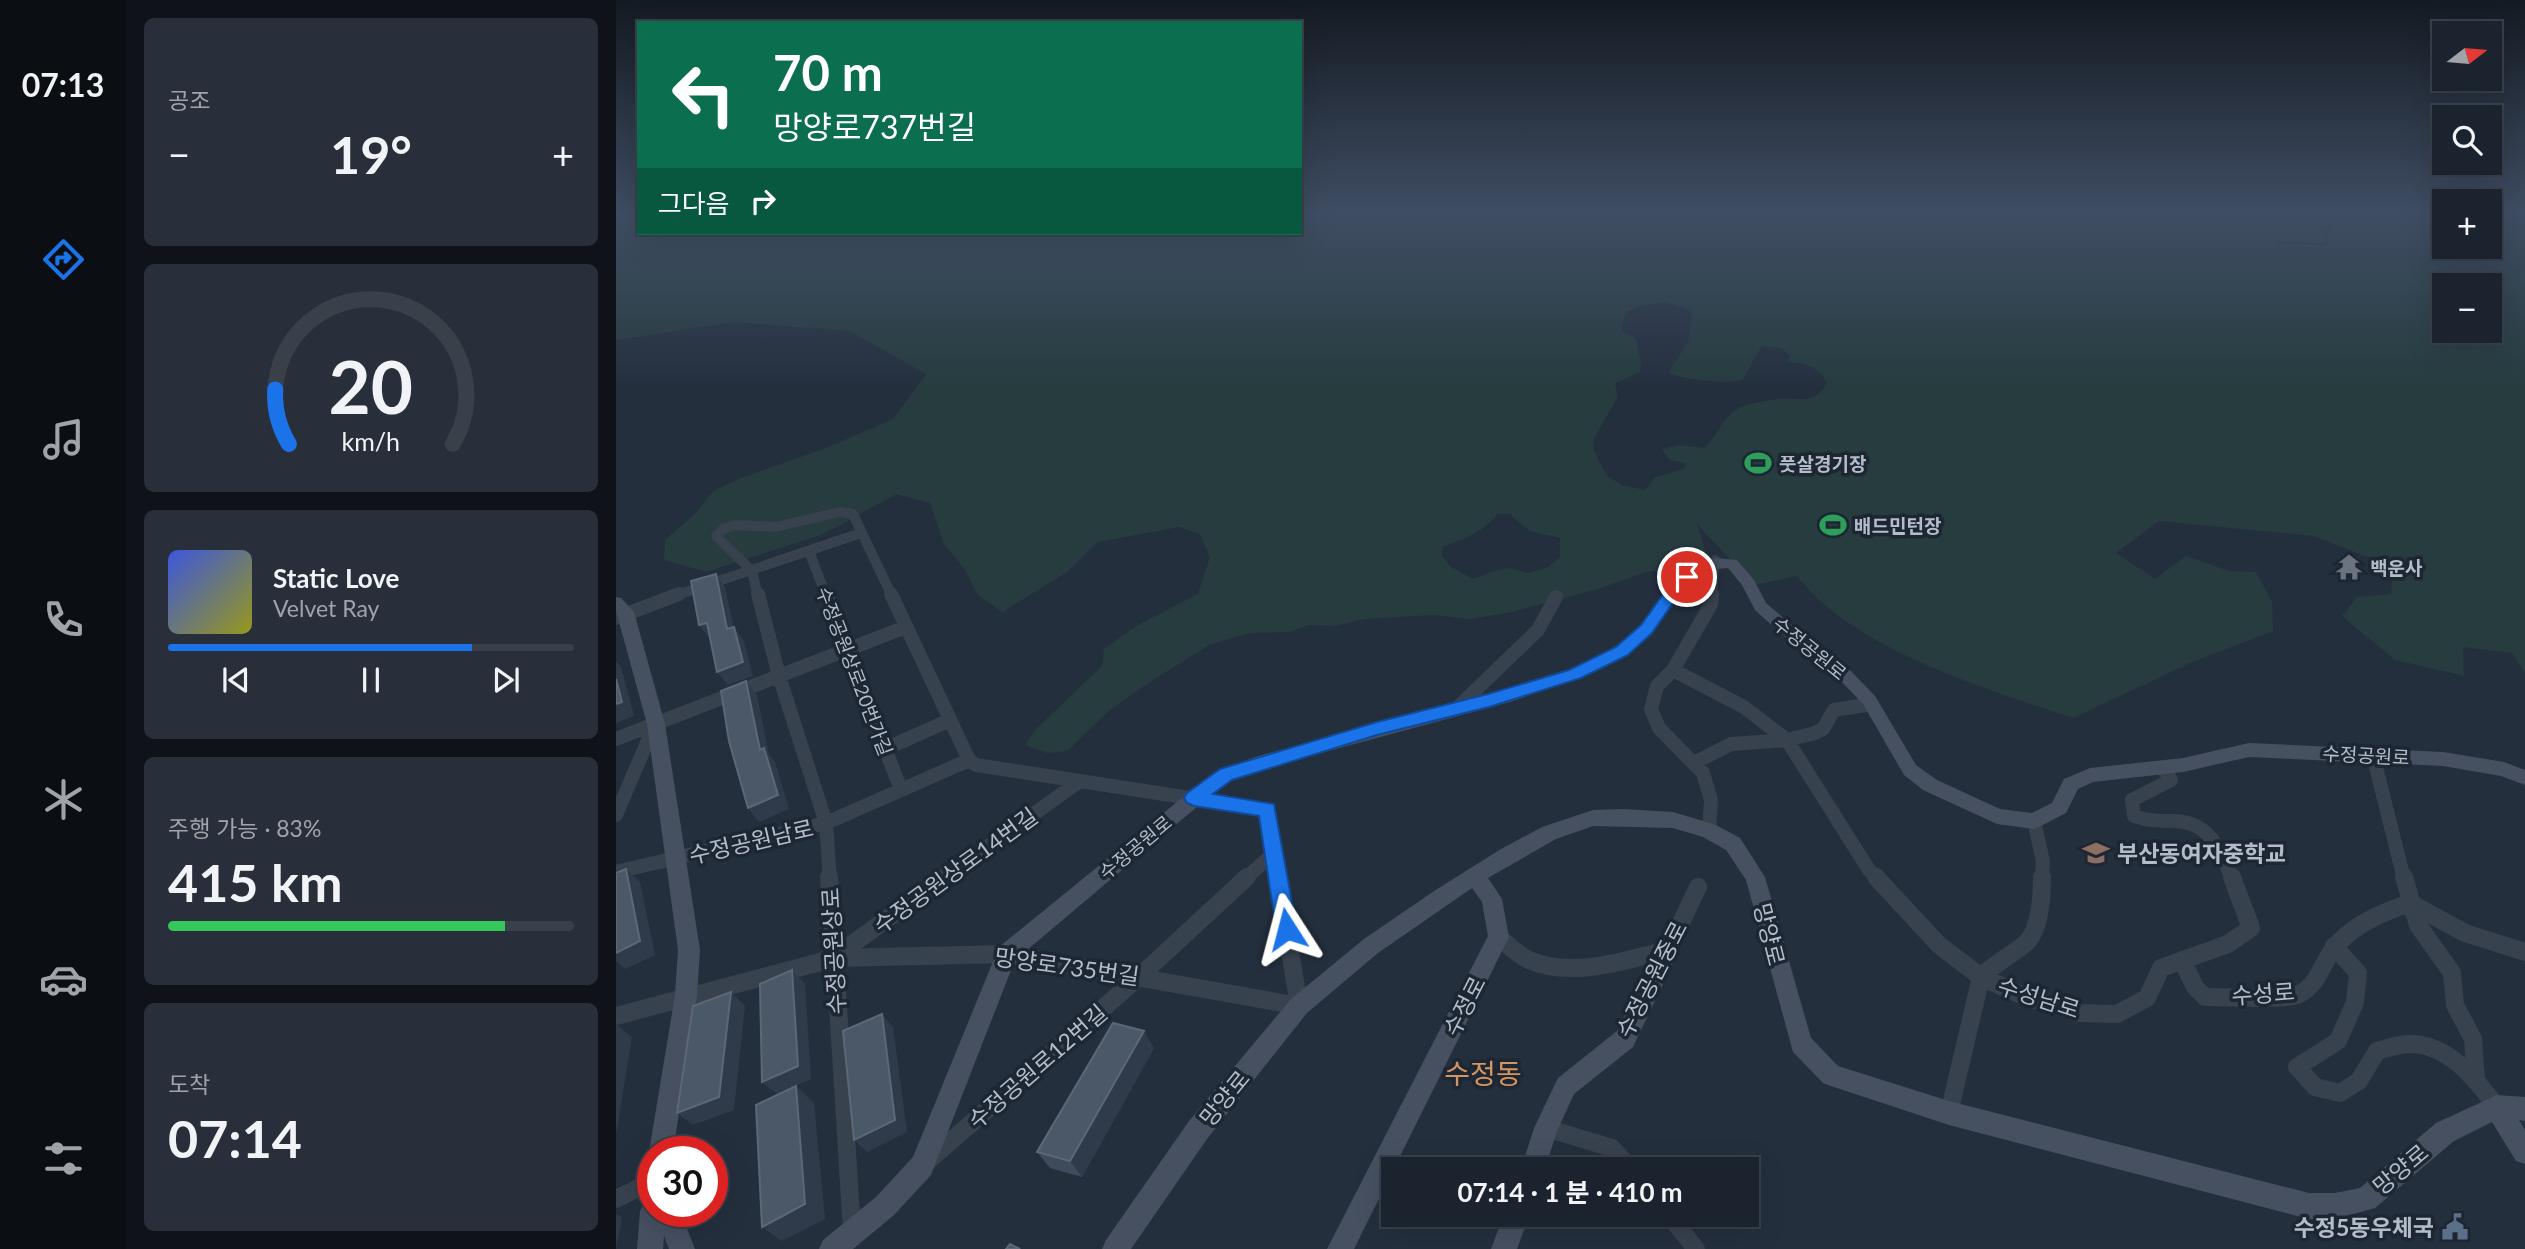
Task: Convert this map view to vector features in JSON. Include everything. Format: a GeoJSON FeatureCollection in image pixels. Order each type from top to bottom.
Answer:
{"type":"FeatureCollection","features":[{"type":"Feature","properties":{"kind":"street"},"geometry":{"type":"LineString","coordinates":[[861,533],[752,571],[716,536],[723,528],[735,525],[776,527],[840,512],[853,514],[969,760],[976,765],[1077,783],[1267,810],[1299,1006]]}},
{"type":"Feature","properties":{"kind":"street","name":"수정공원상로20번가길"},"geometry":{"type":"LineString","coordinates":[[808,551],[901,790]]}},
{"type":"Feature","properties":{"kind":"street"},"geometry":{"type":"LineString","coordinates":[[1709,831],[1711,800],[1703,773],[1659,728],[1651,709],[1657,686],[1673,670],[1711,604],[1715,560]]}},
{"type":"Feature","properties":{"kind":"street","name":"수정공원로"},"geometry":{"type":"LineString","coordinates":[[832,1249],[885,1206],[922,1166],[1007,954],[1194,798],[1226,775],[1377,728],[1456,709],[1575,674],[1622,651],[1647,629],[1676,586],[1698,568],[1715,560],[1732,563],[1749,583],[1760,606],[1809,649],[1841,671],[1871,704],[1910,770],[1930,785],[1997,816],[2034,821],[2059,808],[2071,784],[2090,775],[2163,768],[2249,750],[2373,755],[2467,763],[2504,769],[2525,778]]}},
{"type":"Feature","properties":{"kind":"street","name":"수정공원남로"},"geometry":{"type":"LineString","coordinates":[[664,1136],[686,995],[689,950],[656,724],[619,611],[752,571]]}},
{"type":"Feature","properties":{"kind":"street","name":"수정공원상로"},"geometry":{"type":"LineString","coordinates":[[752,571],[779,676],[826,823],[832,958],[852,1233]]}},
{"type":"Feature","properties":{"kind":"street"},"geometry":{"type":"LineString","coordinates":[[1456,709],[1471,689],[1522,649],[1549,616],[1556,597]]}},
{"type":"Feature","properties":{"kind":"street"},"geometry":{"type":"LineString","coordinates":[[616,739],[906,627]]}},
{"type":"Feature","properties":{"kind":"street","name":"수성남로"},"geometry":{"type":"LineString","coordinates":[[1673,670],[1744,708],[1787,740],[1869,870],[1938,946],[1980,977],[2026,997],[2080,1013],[2117,1014],[2147,998],[2161,968],[2228,944],[2251,928],[2225,863],[2209,832],[2191,823],[2171,820],[2149,823],[2134,816],[2132,800],[2171,780],[2163,768]]}},
{"type":"Feature","properties":{"kind":"street"},"geometry":{"type":"LineString","coordinates":[[1694,764],[1731,744],[1787,740],[1823,729],[1834,710],[1871,704]]}},
{"type":"Feature","properties":{"kind":"street"},"geometry":{"type":"LineString","coordinates":[[885,749],[950,720]]}},
{"type":"Feature","properties":{"kind":"street"},"geometry":{"type":"LineString","coordinates":[[616,815],[656,724]]}},
{"type":"Feature","properties":{"kind":"street"},"geometry":{"type":"LineString","coordinates":[[2373,755],[2410,903],[2418,925],[2452,973],[2455,1005],[2473,1039],[2476,1081]]}},
{"type":"Feature","properties":{"kind":"street","name":"수정공원남로"},"geometry":{"type":"LineString","coordinates":[[676,858],[826,823],[969,760]]}},
{"type":"Feature","properties":{"kind":"street","name":"수정공원상로14번길"},"geometry":{"type":"LineString","coordinates":[[832,958],[1077,783]]}},
{"type":"Feature","properties":{"kind":"street","name":"망양로"},"geometry":{"type":"LineString","coordinates":[[1115,1249],[1198,1130],[1299,1006],[1371,946],[1474,876],[1549,833],[1592,818],[1673,820],[1709,831],[1733,844],[1755,877],[1801,1044],[1831,1075],[1949,1113],[2309,1206],[2335,1206],[2365,1199],[2445,1132],[2497,1107],[2525,1109]]}},
{"type":"Feature","properties":{"kind":"street"},"geometry":{"type":"LineString","coordinates":[[1949,1113],[1980,977],[1994,964],[2029,941],[2041,908],[2043,861],[2034,821]]}},
{"type":"Feature","properties":{"kind":"street","name":"수정공원로12번길"},"geometry":{"type":"LineString","coordinates":[[922,1166],[1140,976],[1275,853]]}},
{"type":"Feature","properties":{"kind":"street"},"geometry":{"type":"LineString","coordinates":[[616,872],[676,858]]}},
{"type":"Feature","properties":{"kind":"street"},"geometry":{"type":"LineString","coordinates":[[1474,876],[1492,899],[1499,937],[1532,962],[1570,968],[1598,967],[1668,950]]}},
{"type":"Feature","properties":{"kind":"street","name":"수정공원중로"},"geometry":{"type":"LineString","coordinates":[[1537,1157],[1546,1128],[1566,1086],[1625,1039],[1698,887]]}},
{"type":"Feature","properties":{"kind":"street"},"geometry":{"type":"LineString","coordinates":[[2410,903],[2454,929],[2497,947],[2525,952]]}},
{"type":"Feature","properties":{"kind":"street","name":"수성로"},"geometry":{"type":"LineString","coordinates":[[2182,960],[2195,987],[2205,997],[2295,996],[2314,986],[2320,966],[2334,946],[2359,926],[2386,910],[2410,903]]}},
{"type":"Feature","properties":{"kind":"street","name":"수정로"},"geometry":{"type":"LineString","coordinates":[[1340,1249],[1499,937]]}},
{"type":"Feature","properties":{"kind":"street"},"geometry":{"type":"LineString","coordinates":[[2334,946],[2358,973],[2355,1002],[2338,1041],[2297,1067],[2315,1087],[2340,1093],[2359,1081],[2377,1051],[2410,1044],[2443,1051],[2476,1081],[2497,1107],[2525,1152]]}},
{"type":"Feature","properties":{"kind":"street","name":"망양로735번길"},"geometry":{"type":"LineString","coordinates":[[832,958],[1007,954],[1299,1006]]}},
{"type":"Feature","properties":{"kind":"street"},"geometry":{"type":"LineString","coordinates":[[616,1016],[686,995],[832,958]]}},
{"type":"Feature","properties":{"kind":"street"},"geometry":{"type":"LineString","coordinates":[[1546,1128],[1612,1148],[1620,1157]]}},
{"type":"Feature","properties":{"kind":"street"},"geometry":{"type":"LineString","coordinates":[[616,1199],[637,1189]]}},
{"type":"Feature","properties":{"kind":"street"},"geometry":{"type":"LineString","coordinates":[[650,1249],[652,1227]]}},
{"type":"Feature","properties":{"kind":"street"},"geometry":{"type":"LineString","coordinates":[[673,1227],[682,1249]]}},
{"type":"Feature","properties":{"kind":"street"},"geometry":{"type":"LineString","coordinates":[[1504,1249],[1512,1227]]}},
{"type":"Feature","properties":{"kind":"street"},"geometry":{"type":"LineString","coordinates":[[1678,1227],[1696,1249]]}},
{"type":"Feature","properties":{"kind":"green space"},"geometry":{"type":"Polygon","coordinates":[[[616,272],[2525,272],[2525,673],[2512,653],[2463,647],[2464,676],[2395,660],[2342,616],[2357,597],[2391,594],[2393,567],[2314,536],[2159,521],[2116,553],[2155,579],[2186,556],[2229,571],[2256,572],[2272,602],[2273,631],[2190,663],[2073,718],[1963,680],[1887,646],[1852,625],[1822,602],[1797,576],[1754,585],[1697,524],[1708,559],[1670,570],[1646,572],[1598,589],[1508,613],[1469,619],[1434,615],[1364,619],[1335,626],[1309,625],[1289,632],[1250,633],[1211,644],[1111,709],[1067,751],[1047,753],[1025,745],[1036,729],[1102,666],[1104,649],[1136,626],[1198,594],[1210,557],[1200,534],[1179,527],[1098,542],[1067,572],[1002,612],[978,595],[964,568],[944,544],[930,503],[897,494],[821,535],[706,572],[664,560],[665,540],[695,514],[713,491],[893,419],[926,374],[850,331],[734,322],[616,340],[616,272]],[[1664,302],[1626,312],[1621,330],[1636,340],[1641,362],[1640,372],[1615,383],[1618,397],[1594,438],[1593,448],[1606,475],[1622,485],[1645,490],[1654,478],[1685,468],[1686,463],[1670,460],[1662,449],[1679,445],[1704,448],[1730,415],[1741,407],[1770,400],[1807,399],[1818,394],[1827,382],[1811,367],[1788,362],[1790,355],[1781,348],[1762,346],[1742,380],[1705,381],[1668,373],[1688,342],[1692,315],[1689,310],[1664,302]],[[1497,514],[1486,526],[1473,534],[1443,547],[1441,555],[1451,567],[1473,579],[1510,568],[1528,573],[1548,567],[1560,557],[1560,538],[1528,529],[1510,514],[1497,514]]]}},
{"type":"Feature","properties":{"kind":"building"},"geometry":{"type":"Polygon","coordinates":[[[716,574],[727,629],[734,627],[743,662],[717,672],[707,623],[699,625],[691,581],[716,574]]]}},
{"type":"Feature","properties":{"kind":"building"},"geometry":{"type":"Polygon","coordinates":[[[616,679],[622,702],[616,704],[616,679]]]}},
{"type":"Feature","properties":{"kind":"building"},"geometry":{"type":"Polygon","coordinates":[[[746,681],[760,750],[764,748],[778,795],[748,808],[729,741],[721,691],[746,681]]]}},
{"type":"Feature","properties":{"kind":"building"},"geometry":{"type":"Polygon","coordinates":[[[626,869],[640,941],[616,953],[616,873],[626,869]]]}},
{"type":"Feature","properties":{"kind":"building"},"geometry":{"type":"Polygon","coordinates":[[[792,970],[798,1066],[762,1082],[760,984],[792,970]]]}},
{"type":"Feature","properties":{"kind":"building"},"geometry":{"type":"Polygon","coordinates":[[[731,992],[719,1097],[677,1113],[693,1006],[731,992]]]}},
{"type":"Feature","properties":{"kind":"building"},"geometry":{"type":"Polygon","coordinates":[[[882,1014],[895,1120],[854,1140],[843,1031],[882,1014]]]}},
{"type":"Feature","properties":{"kind":"building"},"geometry":{"type":"Polygon","coordinates":[[[1113,1023],[1144,1031],[1070,1161],[1037,1152],[1113,1023]]]}},
{"type":"Feature","properties":{"kind":"building"},"geometry":{"type":"Polygon","coordinates":[[[796,1086],[805,1204],[762,1227],[756,1105],[796,1086]]]}},
{"type":"Feature","properties":{"kind":"building"},"geometry":{"type":"Polygon","coordinates":[[[1010,1244],[1020,1249],[1006,1249],[1010,1244]]]}},
{"type":"Feature","properties":{"kind":"place","name":"풋살경기장"},"geometry":{"type":"Point","coordinates":[1758,463]}},
{"type":"Feature","properties":{"kind":"place","name":"배드민턴장"},"geometry":{"type":"Point","coordinates":[1833,525]}},
{"type":"Feature","properties":{"kind":"place","name":"백운사"},"geometry":{"type":"Point","coordinates":[2349,567]}},
{"type":"Feature","properties":{"kind":"place","name":"부산동여자중학교"},"geometry":{"type":"Point","coordinates":[2096,853]}},
{"type":"Feature","properties":{"kind":"place","name":"수정5동우체국"},"geometry":{"type":"Point","coordinates":[2455,1227]}},
{"type":"Feature","properties":{"kind":"district","name":"수정동"},"geometry":{"type":"Point","coordinates":[1483,1073]}},
{"type":"Feature","properties":{"kind":"route"},"geometry":{"type":"LineString","coordinates":[[1287,929],[1267,810],[1194,798],[1226,775],[1377,728],[1489,701],[1575,674],[1622,651],[1647,629],[1676,586],[1687,577]]}}]}
